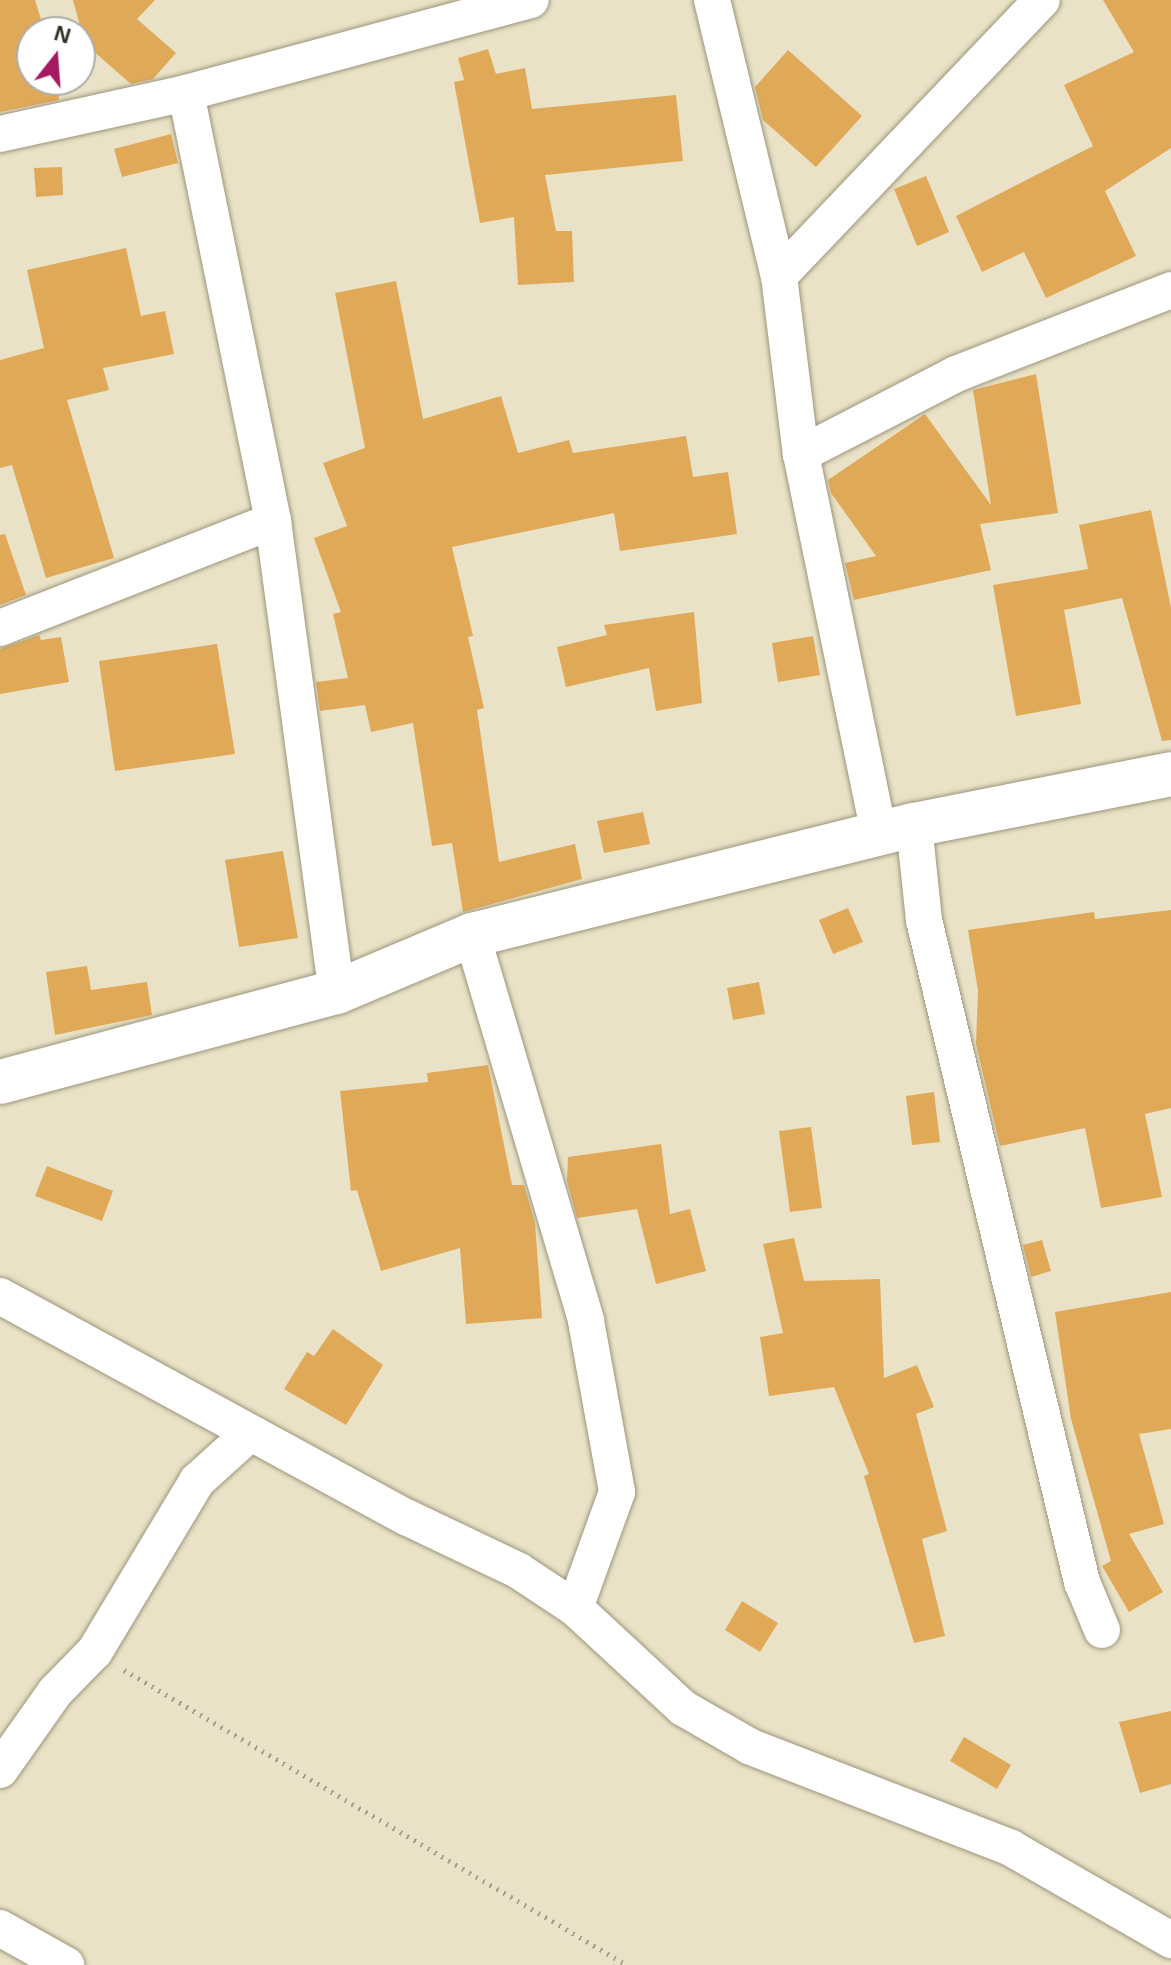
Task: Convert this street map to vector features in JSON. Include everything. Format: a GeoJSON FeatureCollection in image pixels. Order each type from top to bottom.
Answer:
{"type":"FeatureCollection","features":[{"type":"Feature","properties":{"kind":"street"},"geometry":{"type":"LineString","coordinates":[[0,134],[186,93],[531,0]]}},
{"type":"Feature","properties":{"kind":"street"},"geometry":{"type":"LineString","coordinates":[[712,0],[779,276],[801,454],[927,935],[1082,1582],[1102,1630]]}},
{"type":"Feature","properties":{"kind":"street"},"geometry":{"type":"LineString","coordinates":[[779,276],[1042,0]]}},
{"type":"Feature","properties":{"kind":"street"},"geometry":{"type":"LineString","coordinates":[[186,93],[273,521],[337,992]]}},
{"type":"Feature","properties":{"kind":"street"},"geometry":{"type":"LineString","coordinates":[[801,454],[956,374],[1171,290]]}},
{"type":"Feature","properties":{"kind":"street"},"geometry":{"type":"LineString","coordinates":[[0,628],[273,521]]}},
{"type":"Feature","properties":{"kind":"street"},"geometry":{"type":"LineString","coordinates":[[0,1082],[337,992],[472,935],[897,829],[1171,774]]}},
{"type":"Feature","properties":{"kind":"street"},"geometry":{"type":"LineString","coordinates":[[472,935],[586,1321],[617,1492],[575,1608]]}},
{"type":"Feature","properties":{"kind":"street"},"geometry":{"type":"LineString","coordinates":[[0,1296],[249,1434],[519,1571],[575,1608],[683,1708],[751,1747],[1011,1848],[1165,1947]]}},
{"type":"Feature","properties":{"kind":"street"},"geometry":{"type":"LineString","coordinates":[[0,1770],[55,1692],[95,1651],[197,1481],[249,1434]]}},
{"type":"Feature","properties":{"kind":"street"},"geometry":{"type":"LineString","coordinates":[[0,1928],[66,1965]]}},
{"type":"Feature","properties":{"kind":"path"},"geometry":{"type":"LineString","coordinates":[[95,1651],[627,1965]]}},
{"type":"Feature","properties":{"kind":"building"},"geometry":{"type":"Polygon","coordinates":[[[0,0],[35,0],[40,16],[16,16],[16,96],[59,96],[59,100],[0,112],[0,0]]]}},
{"type":"Feature","properties":{"kind":"building"},"geometry":{"type":"Polygon","coordinates":[[[73,0],[155,0],[137,19],[176,53],[153,79],[131,84],[96,54],[96,16],[77,16],[73,0]]]}},
{"type":"Feature","properties":{"kind":"building"},"geometry":{"type":"Polygon","coordinates":[[[1103,0],[1171,0],[1171,148],[1105,191],[1136,256],[1046,298],[1024,252],[982,272],[956,216],[1093,146],[1064,85],[1134,52],[1103,0]]]}},
{"type":"Feature","properties":{"kind":"building"},"geometry":{"type":"Polygon","coordinates":[[[488,49],[496,74],[525,68],[532,109],[676,95],[683,161],[545,175],[556,231],[572,231],[574,282],[518,285],[514,217],[480,223],[454,82],[464,80],[458,58],[488,49]]]}},
{"type":"Feature","properties":{"kind":"building"},"geometry":{"type":"Polygon","coordinates":[[[788,50],[862,116],[816,167],[763,120],[755,87],[788,50]]]}},
{"type":"Feature","properties":{"kind":"building"},"geometry":{"type":"Polygon","coordinates":[[[171,134],[178,163],[122,177],[114,149],[171,134]]]}},
{"type":"Feature","properties":{"kind":"building"},"geometry":{"type":"Polygon","coordinates":[[[62,167],[63,195],[36,197],[34,168],[62,167]]]}},
{"type":"Feature","properties":{"kind":"building"},"geometry":{"type":"Polygon","coordinates":[[[926,176],[949,232],[917,246],[894,189],[926,176]]]}},
{"type":"Feature","properties":{"kind":"building"},"geometry":{"type":"Polygon","coordinates":[[[126,248],[141,316],[165,311],[174,354],[103,368],[109,390],[67,400],[114,558],[46,578],[12,465],[0,468],[0,360],[44,348],[27,270],[126,248]]]}},
{"type":"Feature","properties":{"kind":"building"},"geometry":{"type":"Polygon","coordinates":[[[396,281],[423,419],[501,396],[518,453],[569,440],[573,453],[686,436],[693,477],[728,472],[737,534],[620,551],[614,513],[452,547],[473,636],[468,637],[484,708],[477,710],[499,862],[575,844],[582,879],[463,912],[452,843],[432,846],[413,723],[371,732],[365,705],[320,711],[316,682],[348,678],[333,614],[341,612],[314,538],[347,526],[323,463],[365,448],[335,293],[396,281]]]}},
{"type":"Feature","properties":{"kind":"building"},"geometry":{"type":"Polygon","coordinates":[[[1036,374],[1058,513],[980,524],[991,570],[854,600],[845,563],[876,556],[831,493],[828,480],[925,414],[991,505],[973,390],[1036,374]]]}},
{"type":"Feature","properties":{"kind":"building"},"geometry":{"type":"Polygon","coordinates":[[[1151,510],[1171,608],[1171,740],[1162,741],[1122,598],[1064,610],[1081,704],[1016,716],[993,585],[1088,569],[1079,525],[1151,510]]]}},
{"type":"Feature","properties":{"kind":"building"},"geometry":{"type":"Polygon","coordinates":[[[5,534],[26,595],[0,605],[0,535],[5,534]]]}},
{"type":"Feature","properties":{"kind":"building"},"geometry":{"type":"Polygon","coordinates":[[[694,612],[702,703],[656,711],[649,668],[566,687],[557,647],[607,635],[604,625],[694,612]]]}},
{"type":"Feature","properties":{"kind":"building"},"geometry":{"type":"Polygon","coordinates":[[[39,635],[41,640],[61,637],[69,682],[0,694],[0,649],[39,635]]]}},
{"type":"Feature","properties":{"kind":"building"},"geometry":{"type":"Polygon","coordinates":[[[813,636],[820,675],[778,682],[772,643],[813,636]]]}},
{"type":"Feature","properties":{"kind":"building"},"geometry":{"type":"Polygon","coordinates":[[[217,644],[235,754],[115,771],[99,661],[217,644]]]}},
{"type":"Feature","properties":{"kind":"building"},"geometry":{"type":"Polygon","coordinates":[[[643,812],[650,844],[604,853],[597,821],[643,812]]]}},
{"type":"Feature","properties":{"kind":"building"},"geometry":{"type":"Polygon","coordinates":[[[283,851],[298,938],[239,947],[225,860],[283,851]]]}},
{"type":"Feature","properties":{"kind":"building"},"geometry":{"type":"Polygon","coordinates":[[[848,908],[863,942],[833,954],[819,920],[848,908]]]}},
{"type":"Feature","properties":{"kind":"building"},"geometry":{"type":"Polygon","coordinates":[[[1171,910],[1171,1108],[1145,1114],[1162,1197],[1101,1208],[1085,1128],[1000,1146],[976,1044],[978,991],[968,930],[1094,912],[1095,919],[1171,910]]]}},
{"type":"Feature","properties":{"kind":"building"},"geometry":{"type":"Polygon","coordinates":[[[87,966],[91,990],[147,982],[152,1015],[55,1035],[46,972],[87,966]]]}},
{"type":"Feature","properties":{"kind":"building"},"geometry":{"type":"Polygon","coordinates":[[[759,982],[765,1014],[733,1020],[727,988],[759,982]]]}},
{"type":"Feature","properties":{"kind":"building"},"geometry":{"type":"Polygon","coordinates":[[[488,1065],[512,1185],[524,1185],[535,1223],[542,1318],[466,1324],[460,1248],[381,1271],[357,1190],[351,1191],[340,1091],[428,1082],[427,1073],[488,1065]]]}},
{"type":"Feature","properties":{"kind":"building"},"geometry":{"type":"Polygon","coordinates":[[[934,1092],[940,1142],[912,1145],[906,1096],[934,1092]]]}},
{"type":"Feature","properties":{"kind":"building"},"geometry":{"type":"Polygon","coordinates":[[[811,1127],[822,1208],[790,1212],[779,1131],[811,1127]]]}},
{"type":"Feature","properties":{"kind":"building"},"geometry":{"type":"Polygon","coordinates":[[[661,1144],[670,1214],[690,1209],[706,1271],[656,1284],[637,1209],[577,1218],[567,1181],[568,1157],[661,1144]]]}},
{"type":"Feature","properties":{"kind":"building"},"geometry":{"type":"Polygon","coordinates":[[[47,1166],[113,1191],[102,1221],[35,1196],[47,1166]]]}},
{"type":"Feature","properties":{"kind":"building"},"geometry":{"type":"Polygon","coordinates":[[[794,1238],[804,1281],[880,1279],[884,1378],[917,1365],[934,1407],[916,1414],[947,1531],[922,1539],[945,1636],[914,1643],[864,1476],[869,1474],[834,1387],[769,1396],[760,1337],[783,1333],[763,1244],[794,1238]]]}},
{"type":"Feature","properties":{"kind":"building"},"geometry":{"type":"Polygon","coordinates":[[[1042,1240],[1051,1271],[1031,1277],[1023,1245],[1042,1240]]]}},
{"type":"Feature","properties":{"kind":"building"},"geometry":{"type":"Polygon","coordinates":[[[1171,1292],[1171,1429],[1139,1434],[1164,1524],[1129,1534],[1163,1592],[1129,1612],[1102,1566],[1111,1561],[1071,1419],[1055,1312],[1171,1292]]]}},
{"type":"Feature","properties":{"kind":"building"},"geometry":{"type":"Polygon","coordinates":[[[333,1329],[383,1365],[346,1425],[284,1389],[307,1352],[314,1356],[333,1329]]]}},
{"type":"Feature","properties":{"kind":"building"},"geometry":{"type":"Polygon","coordinates":[[[742,1601],[778,1623],[760,1652],[725,1630],[742,1601]]]}},
{"type":"Feature","properties":{"kind":"building"},"geometry":{"type":"Polygon","coordinates":[[[1171,1711],[1171,1784],[1140,1793],[1119,1722],[1171,1711]]]}},
{"type":"Feature","properties":{"kind":"building"},"geometry":{"type":"Polygon","coordinates":[[[964,1737],[1011,1765],[997,1789],[950,1761],[964,1737]]]}}]}
